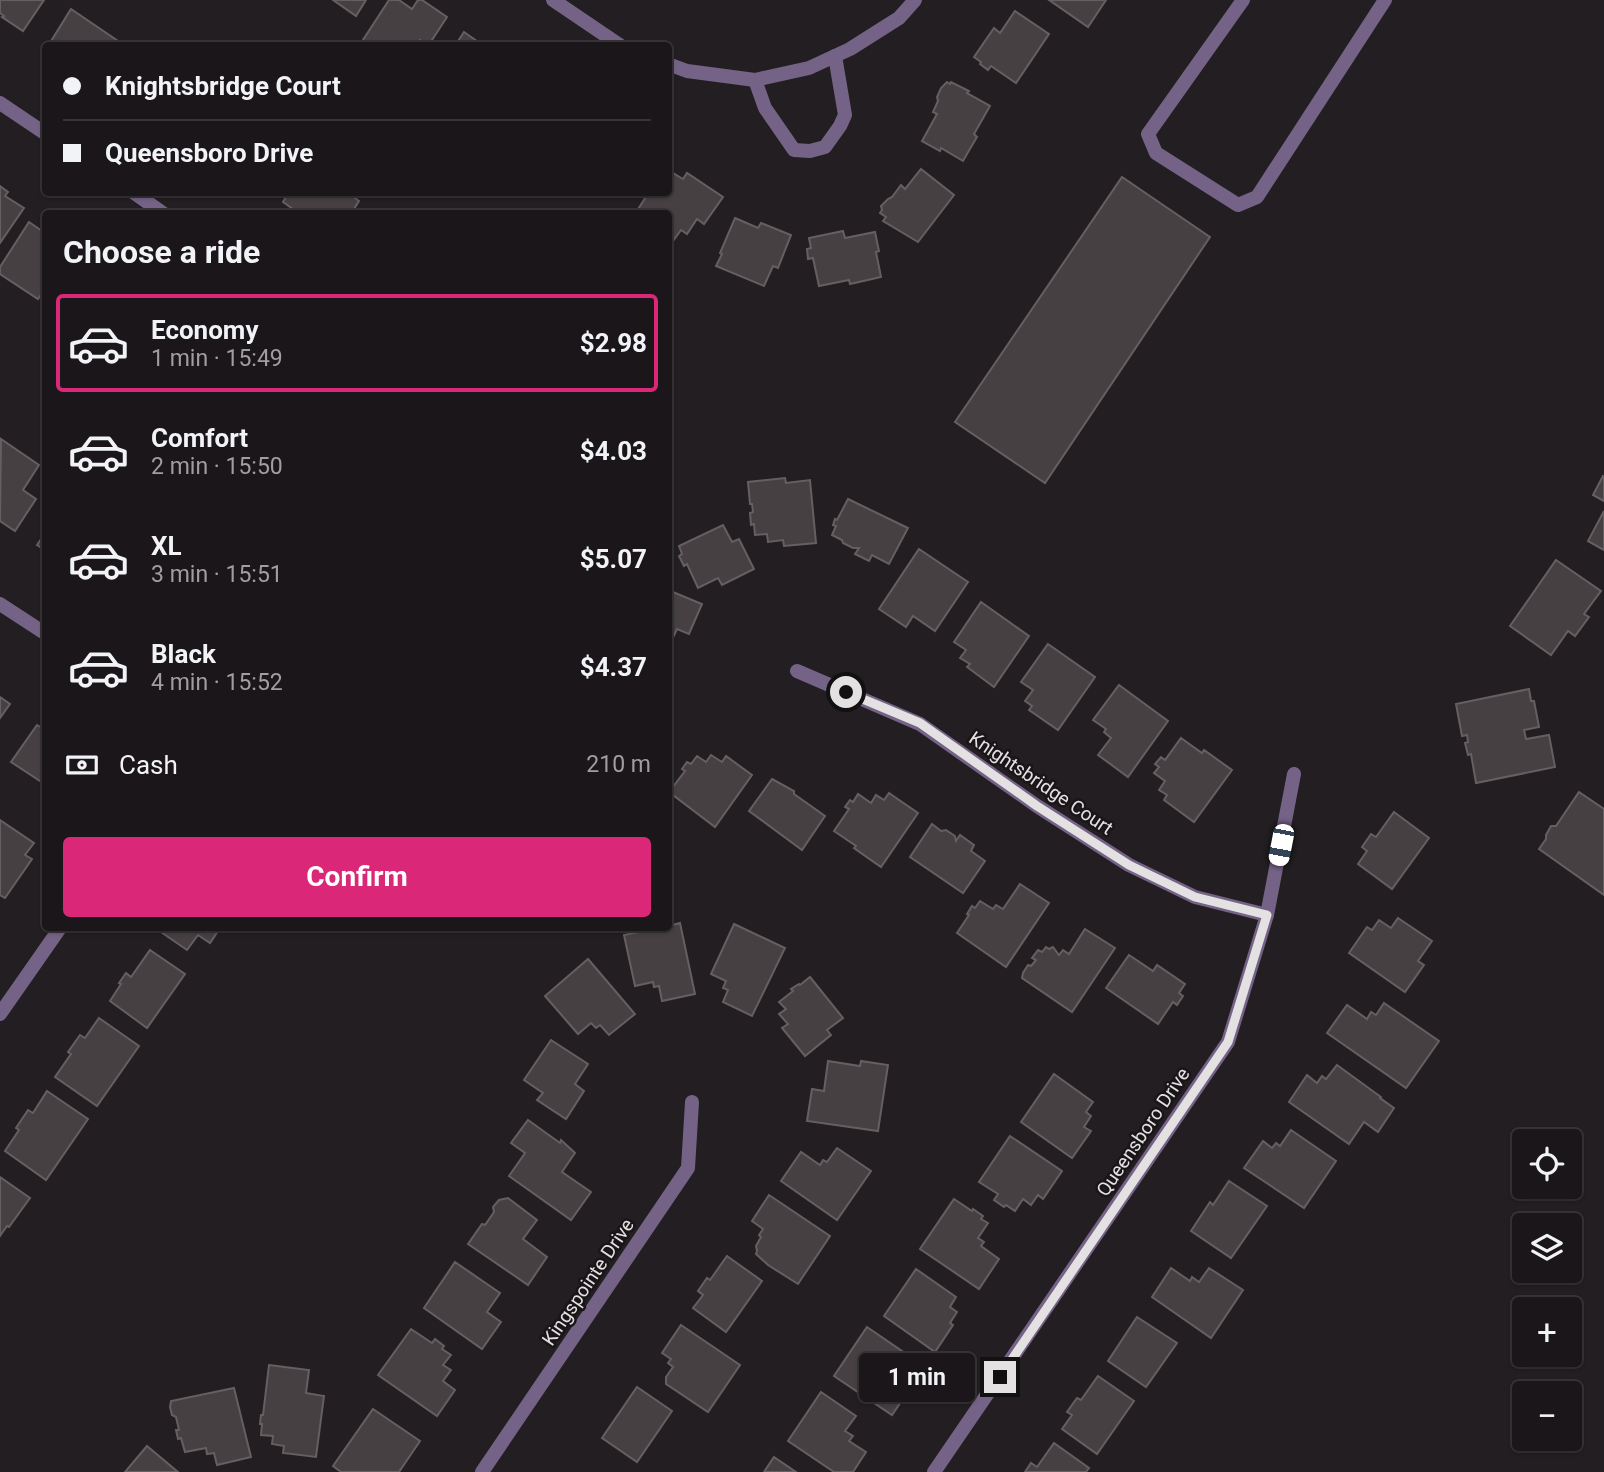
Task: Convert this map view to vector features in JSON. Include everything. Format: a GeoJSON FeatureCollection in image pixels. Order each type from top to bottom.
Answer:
{"type":"FeatureCollection","features":[{"type":"Feature","properties":{"kind":"street"},"geometry":{"type":"LineString","coordinates":[[553,0],[615,42]]}},
{"type":"Feature","properties":{"kind":"street"},"geometry":{"type":"LineString","coordinates":[[672,65],[687,71],[755,80],[809,68],[850,49],[899,18],[915,0]]}},
{"type":"Feature","properties":{"kind":"street"},"geometry":{"type":"LineString","coordinates":[[1243,0],[1148,134],[1156,153],[1238,205],[1257,197],[1385,0]]}},
{"type":"Feature","properties":{"kind":"street"},"geometry":{"type":"LineString","coordinates":[[755,80],[765,108],[794,150],[810,151],[825,147],[845,115],[835,56]]}},
{"type":"Feature","properties":{"kind":"street"},"geometry":{"type":"LineString","coordinates":[[0,103],[42,131]]}},
{"type":"Feature","properties":{"kind":"street"},"geometry":{"type":"LineString","coordinates":[[139,196],[158,210]]}},
{"type":"Feature","properties":{"kind":"street"},"geometry":{"type":"LineString","coordinates":[[0,604],[42,631]]}},
{"type":"Feature","properties":{"kind":"street","name":"Knightsbridge Court"},"geometry":{"type":"LineString","coordinates":[[797,671],[920,723],[1037,806],[1129,865],[1195,897],[1267,915]]}},
{"type":"Feature","properties":{"kind":"street","name":"Queensboro Drive"},"geometry":{"type":"LineString","coordinates":[[934,1472],[1228,1042],[1267,915],[1294,774]]}},
{"type":"Feature","properties":{"kind":"street"},"geometry":{"type":"LineString","coordinates":[[0,1014],[58,931]]}},
{"type":"Feature","properties":{"kind":"street","name":"Kingspointe Drive"},"geometry":{"type":"LineString","coordinates":[[482,1472],[688,1168],[692,1102]]}},
{"type":"Feature","properties":{"kind":"building"},"geometry":{"type":"Polygon","coordinates":[[[0,0],[44,0],[23,31],[2,17],[4,16],[0,13],[0,0]]]}},
{"type":"Feature","properties":{"kind":"building"},"geometry":{"type":"Polygon","coordinates":[[[333,0],[366,0],[356,16],[333,0]]]}},
{"type":"Feature","properties":{"kind":"building"},"geometry":{"type":"Polygon","coordinates":[[[389,0],[399,0],[412,9],[418,0],[422,0],[447,17],[431,42],[362,42],[389,0]]]}},
{"type":"Feature","properties":{"kind":"building"},"geometry":{"type":"Polygon","coordinates":[[[1049,0],[1106,0],[1088,27],[1049,0]]]}},
{"type":"Feature","properties":{"kind":"building"},"geometry":{"type":"Polygon","coordinates":[[[71,9],[120,42],[50,42],[71,9]]]}},
{"type":"Feature","properties":{"kind":"building"},"geometry":{"type":"Polygon","coordinates":[[[1015,11],[1049,34],[1016,83],[991,66],[988,70],[974,57],[994,28],[1000,33],[1015,11]]]}},
{"type":"Feature","properties":{"kind":"building"},"geometry":{"type":"Polygon","coordinates":[[[464,32],[478,42],[458,42],[464,32]]]}},
{"type":"Feature","properties":{"kind":"building"},"geometry":{"type":"Polygon","coordinates":[[[947,82],[969,91],[967,93],[990,106],[963,161],[922,141],[937,114],[933,112],[937,97],[947,82]]]}},
{"type":"Feature","properties":{"kind":"building"},"geometry":{"type":"Polygon","coordinates":[[[921,169],[954,195],[918,242],[883,221],[886,217],[880,213],[881,206],[901,185],[905,189],[921,169]]]}},
{"type":"Feature","properties":{"kind":"building"},"geometry":{"type":"Polygon","coordinates":[[[672,172],[683,179],[687,173],[723,197],[704,224],[697,219],[687,234],[681,230],[672,242],[672,210],[638,210],[646,196],[672,196],[672,172]]]}},
{"type":"Feature","properties":{"kind":"building"},"geometry":{"type":"Polygon","coordinates":[[[1122,177],[1210,237],[1045,483],[955,422],[1122,177]]]}},
{"type":"Feature","properties":{"kind":"building"},"geometry":{"type":"Polygon","coordinates":[[[0,186],[8,192],[5,196],[24,208],[0,243],[0,186]]]}},
{"type":"Feature","properties":{"kind":"building"},"geometry":{"type":"Polygon","coordinates":[[[287,196],[352,196],[359,201],[353,210],[294,210],[283,202],[287,196]]]}},
{"type":"Feature","properties":{"kind":"building"},"geometry":{"type":"Polygon","coordinates":[[[735,218],[758,228],[761,223],[791,235],[778,268],[773,266],[764,286],[716,266],[735,218]]]}},
{"type":"Feature","properties":{"kind":"building"},"geometry":{"type":"Polygon","coordinates":[[[29,222],[42,231],[42,293],[38,299],[0,274],[0,267],[29,222]]]}},
{"type":"Feature","properties":{"kind":"building"},"geometry":{"type":"Polygon","coordinates":[[[843,231],[845,238],[875,232],[881,277],[850,284],[849,280],[819,286],[813,258],[808,259],[807,249],[811,248],[809,238],[843,231]]]}},
{"type":"Feature","properties":{"kind":"building"},"geometry":{"type":"Polygon","coordinates":[[[1,439],[39,465],[23,490],[36,499],[15,531],[0,521],[1,439]]]}},
{"type":"Feature","properties":{"kind":"building"},"geometry":{"type":"Polygon","coordinates":[[[1604,477],[1604,501],[1593,495],[1604,477]]]}},
{"type":"Feature","properties":{"kind":"building"},"geometry":{"type":"Polygon","coordinates":[[[785,478],[786,483],[810,480],[816,543],[784,546],[783,540],[768,542],[767,534],[755,535],[754,524],[751,525],[750,513],[753,512],[748,482],[785,478]]]}},
{"type":"Feature","properties":{"kind":"building"},"geometry":{"type":"Polygon","coordinates":[[[848,499],[908,528],[889,564],[872,555],[869,561],[855,554],[859,548],[853,548],[832,535],[836,526],[833,525],[835,519],[837,520],[848,499]]]}},
{"type":"Feature","properties":{"kind":"building"},"geometry":{"type":"Polygon","coordinates":[[[1604,511],[1604,550],[1588,541],[1604,511]]]}},
{"type":"Feature","properties":{"kind":"building"},"geometry":{"type":"Polygon","coordinates":[[[723,525],[732,542],[739,539],[754,569],[722,585],[718,578],[698,588],[687,564],[684,566],[679,556],[682,554],[679,546],[723,525]]]}},
{"type":"Feature","properties":{"kind":"building"},"geometry":{"type":"Polygon","coordinates":[[[919,549],[968,582],[935,631],[913,616],[906,627],[879,609],[919,549]]]}},
{"type":"Feature","properties":{"kind":"building"},"geometry":{"type":"Polygon","coordinates":[[[1556,560],[1601,591],[1584,614],[1589,617],[1575,636],[1568,631],[1551,655],[1510,626],[1556,560]]]}},
{"type":"Feature","properties":{"kind":"building"},"geometry":{"type":"Polygon","coordinates":[[[672,592],[702,604],[689,634],[677,629],[672,640],[672,592]]]}},
{"type":"Feature","properties":{"kind":"building"},"geometry":{"type":"Polygon","coordinates":[[[981,602],[1029,636],[994,687],[967,667],[970,664],[960,658],[966,650],[954,642],[981,602]]]}},
{"type":"Feature","properties":{"kind":"building"},"geometry":{"type":"Polygon","coordinates":[[[1048,644],[1095,677],[1058,730],[1029,710],[1032,706],[1025,701],[1033,690],[1021,682],[1048,644]]]}},
{"type":"Feature","properties":{"kind":"building"},"geometry":{"type":"Polygon","coordinates":[[[1119,685],[1168,721],[1128,777],[1098,755],[1111,738],[1104,732],[1106,729],[1093,720],[1119,685]]]}},
{"type":"Feature","properties":{"kind":"building"},"geometry":{"type":"Polygon","coordinates":[[[1529,689],[1539,727],[1524,730],[1526,739],[1549,735],[1555,767],[1476,783],[1471,754],[1468,755],[1465,743],[1468,742],[1467,735],[1462,736],[1456,704],[1529,689]]]}},
{"type":"Feature","properties":{"kind":"building"},"geometry":{"type":"Polygon","coordinates":[[[0,697],[10,704],[0,718],[0,697]]]}},
{"type":"Feature","properties":{"kind":"building"},"geometry":{"type":"Polygon","coordinates":[[[37,725],[42,728],[42,782],[11,762],[37,725]]]}},
{"type":"Feature","properties":{"kind":"building"},"geometry":{"type":"Polygon","coordinates":[[[1181,738],[1232,770],[1194,822],[1164,800],[1167,795],[1159,790],[1165,781],[1154,773],[1159,767],[1155,764],[1161,757],[1165,760],[1181,738]]]}},
{"type":"Feature","properties":{"kind":"building"},"geometry":{"type":"Polygon","coordinates":[[[711,755],[722,762],[726,756],[752,775],[715,827],[672,794],[672,788],[685,771],[682,769],[687,762],[691,764],[697,756],[706,762],[711,755]]]}},
{"type":"Feature","properties":{"kind":"building"},"geometry":{"type":"Polygon","coordinates":[[[772,779],[794,791],[794,794],[825,816],[802,850],[749,811],[772,779]]]}},
{"type":"Feature","properties":{"kind":"building"},"geometry":{"type":"Polygon","coordinates":[[[1579,792],[1604,809],[1604,895],[1539,849],[1551,826],[1556,826],[1579,792]]]}},
{"type":"Feature","properties":{"kind":"building"},"geometry":{"type":"Polygon","coordinates":[[[889,793],[918,813],[881,867],[834,831],[849,809],[845,807],[850,800],[853,802],[858,794],[871,803],[876,795],[884,800],[889,793]]]}},
{"type":"Feature","properties":{"kind":"building"},"geometry":{"type":"Polygon","coordinates":[[[1394,812],[1429,838],[1392,889],[1358,864],[1367,851],[1362,847],[1371,834],[1376,837],[1394,812]]]}},
{"type":"Feature","properties":{"kind":"building"},"geometry":{"type":"Polygon","coordinates":[[[0,820],[34,843],[25,855],[32,859],[5,898],[0,895],[0,820]]]}},
{"type":"Feature","properties":{"kind":"building"},"geometry":{"type":"Polygon","coordinates":[[[932,824],[955,836],[956,841],[960,835],[974,845],[971,851],[985,861],[963,893],[910,857],[932,824]]]}},
{"type":"Feature","properties":{"kind":"building"},"geometry":{"type":"Polygon","coordinates":[[[1020,884],[1049,903],[1006,967],[957,933],[972,906],[975,908],[980,901],[993,909],[996,905],[1003,909],[1020,884]]]}},
{"type":"Feature","properties":{"kind":"building"},"geometry":{"type":"Polygon","coordinates":[[[1398,918],[1432,941],[1418,961],[1424,965],[1405,992],[1349,953],[1367,927],[1372,930],[1379,920],[1391,928],[1398,918]]]}},
{"type":"Feature","properties":{"kind":"building"},"geometry":{"type":"Polygon","coordinates":[[[680,923],[695,994],[662,1001],[659,986],[654,987],[653,982],[635,986],[624,935],[645,931],[672,931],[672,925],[680,923]]]}},
{"type":"Feature","properties":{"kind":"building"},"geometry":{"type":"Polygon","coordinates":[[[734,924],[785,948],[752,1016],[723,1002],[728,990],[723,988],[726,981],[711,974],[734,924]]]}},
{"type":"Feature","properties":{"kind":"building"},"geometry":{"type":"Polygon","coordinates":[[[1085,929],[1115,948],[1072,1012],[1022,978],[1028,965],[1031,966],[1036,960],[1032,958],[1038,950],[1042,952],[1046,947],[1053,947],[1059,955],[1063,950],[1069,954],[1085,929]]]}},
{"type":"Feature","properties":{"kind":"building"},"geometry":{"type":"Polygon","coordinates":[[[159,931],[218,931],[210,943],[198,935],[187,950],[159,931]]]}},
{"type":"Feature","properties":{"kind":"building"},"geometry":{"type":"Polygon","coordinates":[[[150,950],[185,974],[147,1028],[110,1001],[126,973],[131,977],[150,950]]]}},
{"type":"Feature","properties":{"kind":"building"},"geometry":{"type":"Polygon","coordinates":[[[1129,955],[1153,971],[1157,965],[1185,984],[1179,993],[1183,996],[1177,1005],[1173,1002],[1158,1024],[1106,988],[1129,955]]]}},
{"type":"Feature","properties":{"kind":"building"},"geometry":{"type":"Polygon","coordinates":[[[588,959],[635,1014],[609,1035],[600,1025],[596,1028],[591,1023],[578,1034],[545,996],[588,959]]]}},
{"type":"Feature","properties":{"kind":"building"},"geometry":{"type":"Polygon","coordinates":[[[810,977],[843,1018],[827,1030],[831,1035],[805,1056],[782,1028],[788,1024],[779,1014],[786,1009],[779,1002],[793,991],[791,989],[810,977]]]}},
{"type":"Feature","properties":{"kind":"building"},"geometry":{"type":"Polygon","coordinates":[[[1384,1003],[1439,1041],[1406,1088],[1327,1033],[1347,1005],[1367,1019],[1371,1012],[1376,1015],[1384,1003]]]}},
{"type":"Feature","properties":{"kind":"building"},"geometry":{"type":"Polygon","coordinates":[[[99,1018],[139,1046],[97,1106],[55,1077],[80,1035],[85,1038],[99,1018]]]}},
{"type":"Feature","properties":{"kind":"building"},"geometry":{"type":"Polygon","coordinates":[[[551,1040],[588,1064],[575,1084],[584,1091],[566,1119],[537,1100],[543,1093],[524,1080],[551,1040]]]}},
{"type":"Feature","properties":{"kind":"building"},"geometry":{"type":"Polygon","coordinates":[[[828,1061],[860,1066],[861,1061],[888,1065],[878,1131],[807,1121],[812,1089],[824,1091],[828,1061]]]}},
{"type":"Feature","properties":{"kind":"building"},"geometry":{"type":"Polygon","coordinates":[[[1337,1065],[1394,1108],[1378,1132],[1364,1122],[1349,1144],[1289,1102],[1307,1075],[1317,1083],[1322,1076],[1326,1079],[1337,1065]]]}},
{"type":"Feature","properties":{"kind":"building"},"geometry":{"type":"Polygon","coordinates":[[[1054,1074],[1093,1102],[1086,1112],[1091,1116],[1084,1127],[1091,1131],[1072,1158],[1021,1122],[1054,1074]]]}},
{"type":"Feature","properties":{"kind":"building"},"geometry":{"type":"Polygon","coordinates":[[[47,1091],[88,1119],[46,1180],[5,1151],[28,1110],[33,1113],[47,1091]]]}},
{"type":"Feature","properties":{"kind":"building"},"geometry":{"type":"Polygon","coordinates":[[[528,1120],[560,1143],[561,1140],[575,1153],[562,1172],[591,1192],[571,1220],[509,1176],[525,1153],[511,1143],[528,1120]]]}},
{"type":"Feature","properties":{"kind":"building"},"geometry":{"type":"Polygon","coordinates":[[[1291,1130],[1336,1161],[1304,1208],[1244,1168],[1263,1141],[1272,1148],[1276,1143],[1280,1146],[1291,1130]]]}},
{"type":"Feature","properties":{"kind":"building"},"geometry":{"type":"Polygon","coordinates":[[[1010,1136],[1062,1171],[1043,1199],[1038,1195],[1031,1205],[1023,1199],[1015,1211],[994,1200],[998,1194],[979,1182],[1010,1136]]]}},
{"type":"Feature","properties":{"kind":"building"},"geometry":{"type":"Polygon","coordinates":[[[837,1148],[871,1171],[837,1220],[781,1181],[801,1152],[820,1165],[823,1160],[827,1162],[837,1148]]]}},
{"type":"Feature","properties":{"kind":"building"},"geometry":{"type":"Polygon","coordinates":[[[0,1177],[30,1198],[0,1236],[0,1177]]]}},
{"type":"Feature","properties":{"kind":"building"},"geometry":{"type":"Polygon","coordinates":[[[1229,1181],[1267,1206],[1231,1258],[1191,1231],[1210,1202],[1213,1205],[1229,1181]]]}},
{"type":"Feature","properties":{"kind":"building"},"geometry":{"type":"Polygon","coordinates":[[[769,1195],[830,1236],[798,1284],[756,1254],[756,1246],[761,1237],[759,1235],[763,1229],[752,1221],[769,1195]]]}},
{"type":"Feature","properties":{"kind":"building"},"geometry":{"type":"Polygon","coordinates":[[[508,1198],[537,1220],[523,1239],[547,1257],[528,1285],[468,1244],[482,1224],[485,1225],[499,1200],[508,1198]]]}},
{"type":"Feature","properties":{"kind":"building"},"geometry":{"type":"Polygon","coordinates":[[[954,1199],[983,1216],[981,1219],[988,1223],[978,1238],[984,1242],[981,1246],[999,1259],[979,1289],[920,1249],[954,1199]]]}},
{"type":"Feature","properties":{"kind":"building"},"geometry":{"type":"Polygon","coordinates":[[[727,1256],[762,1281],[726,1332],[693,1308],[703,1295],[698,1291],[707,1278],[710,1280],[727,1256]]]}},
{"type":"Feature","properties":{"kind":"building"},"geometry":{"type":"Polygon","coordinates":[[[455,1262],[500,1293],[487,1312],[501,1322],[482,1349],[424,1308],[455,1262]]]}},
{"type":"Feature","properties":{"kind":"building"},"geometry":{"type":"Polygon","coordinates":[[[1171,1268],[1190,1281],[1192,1277],[1199,1282],[1209,1268],[1243,1290],[1211,1338],[1152,1297],[1171,1268]]]}},
{"type":"Feature","properties":{"kind":"building"},"geometry":{"type":"Polygon","coordinates":[[[916,1269],[956,1297],[950,1307],[957,1312],[950,1323],[953,1325],[935,1352],[884,1316],[916,1269]]]}},
{"type":"Feature","properties":{"kind":"building"},"geometry":{"type":"Polygon","coordinates":[[[1137,1317],[1177,1343],[1146,1387],[1108,1361],[1137,1317]]]}},
{"type":"Feature","properties":{"kind":"building"},"geometry":{"type":"Polygon","coordinates":[[[681,1325],[740,1365],[708,1412],[666,1384],[666,1377],[673,1367],[668,1363],[671,1359],[662,1353],[681,1325]]]}},
{"type":"Feature","properties":{"kind":"building"},"geometry":{"type":"Polygon","coordinates":[[[867,1327],[902,1351],[892,1365],[898,1369],[894,1376],[911,1387],[892,1415],[834,1376],[867,1327]]]}},
{"type":"Feature","properties":{"kind":"building"},"geometry":{"type":"Polygon","coordinates":[[[411,1329],[432,1343],[435,1339],[444,1346],[442,1349],[451,1355],[443,1365],[451,1370],[443,1381],[455,1390],[437,1416],[378,1375],[411,1329]]]}},
{"type":"Feature","properties":{"kind":"building"},"geometry":{"type":"Polygon","coordinates":[[[269,1365],[309,1370],[306,1393],[324,1396],[316,1457],[283,1453],[284,1446],[272,1444],[273,1436],[261,1435],[261,1415],[269,1365]]]}},
{"type":"Feature","properties":{"kind":"building"},"geometry":{"type":"Polygon","coordinates":[[[1098,1376],[1134,1401],[1097,1454],[1062,1429],[1072,1415],[1067,1412],[1077,1398],[1081,1400],[1098,1376]]]}},
{"type":"Feature","properties":{"kind":"building"},"geometry":{"type":"Polygon","coordinates":[[[637,1387],[672,1411],[637,1462],[602,1438],[637,1387]]]}},
{"type":"Feature","properties":{"kind":"building"},"geometry":{"type":"Polygon","coordinates":[[[234,1388],[251,1457],[217,1465],[214,1453],[207,1454],[206,1448],[185,1452],[181,1438],[178,1439],[176,1430],[179,1430],[176,1417],[172,1415],[171,1401],[234,1388]]]}},
{"type":"Feature","properties":{"kind":"building"},"geometry":{"type":"Polygon","coordinates":[[[821,1392],[856,1416],[845,1431],[853,1436],[849,1441],[866,1452],[853,1472],[834,1472],[788,1441],[821,1392]]]}},
{"type":"Feature","properties":{"kind":"building"},"geometry":{"type":"Polygon","coordinates":[[[373,1409],[420,1441],[399,1472],[341,1472],[333,1466],[373,1409]]]}},
{"type":"Feature","properties":{"kind":"building"},"geometry":{"type":"Polygon","coordinates":[[[1054,1443],[1089,1468],[1086,1472],[1025,1472],[1031,1463],[1037,1467],[1054,1443]]]}},
{"type":"Feature","properties":{"kind":"building"},"geometry":{"type":"Polygon","coordinates":[[[147,1446],[178,1472],[125,1472],[147,1446]]]}},
{"type":"Feature","properties":{"kind":"building"},"geometry":{"type":"Polygon","coordinates":[[[774,1457],[796,1472],[764,1472],[774,1457]]]}},
{"type":"Feature","properties":{"kind":"route"},"geometry":{"type":"LineString","coordinates":[[846,692],[920,723],[1037,806],[1129,865],[1195,897],[1267,915],[1228,1042],[1000,1377]]}}]}
